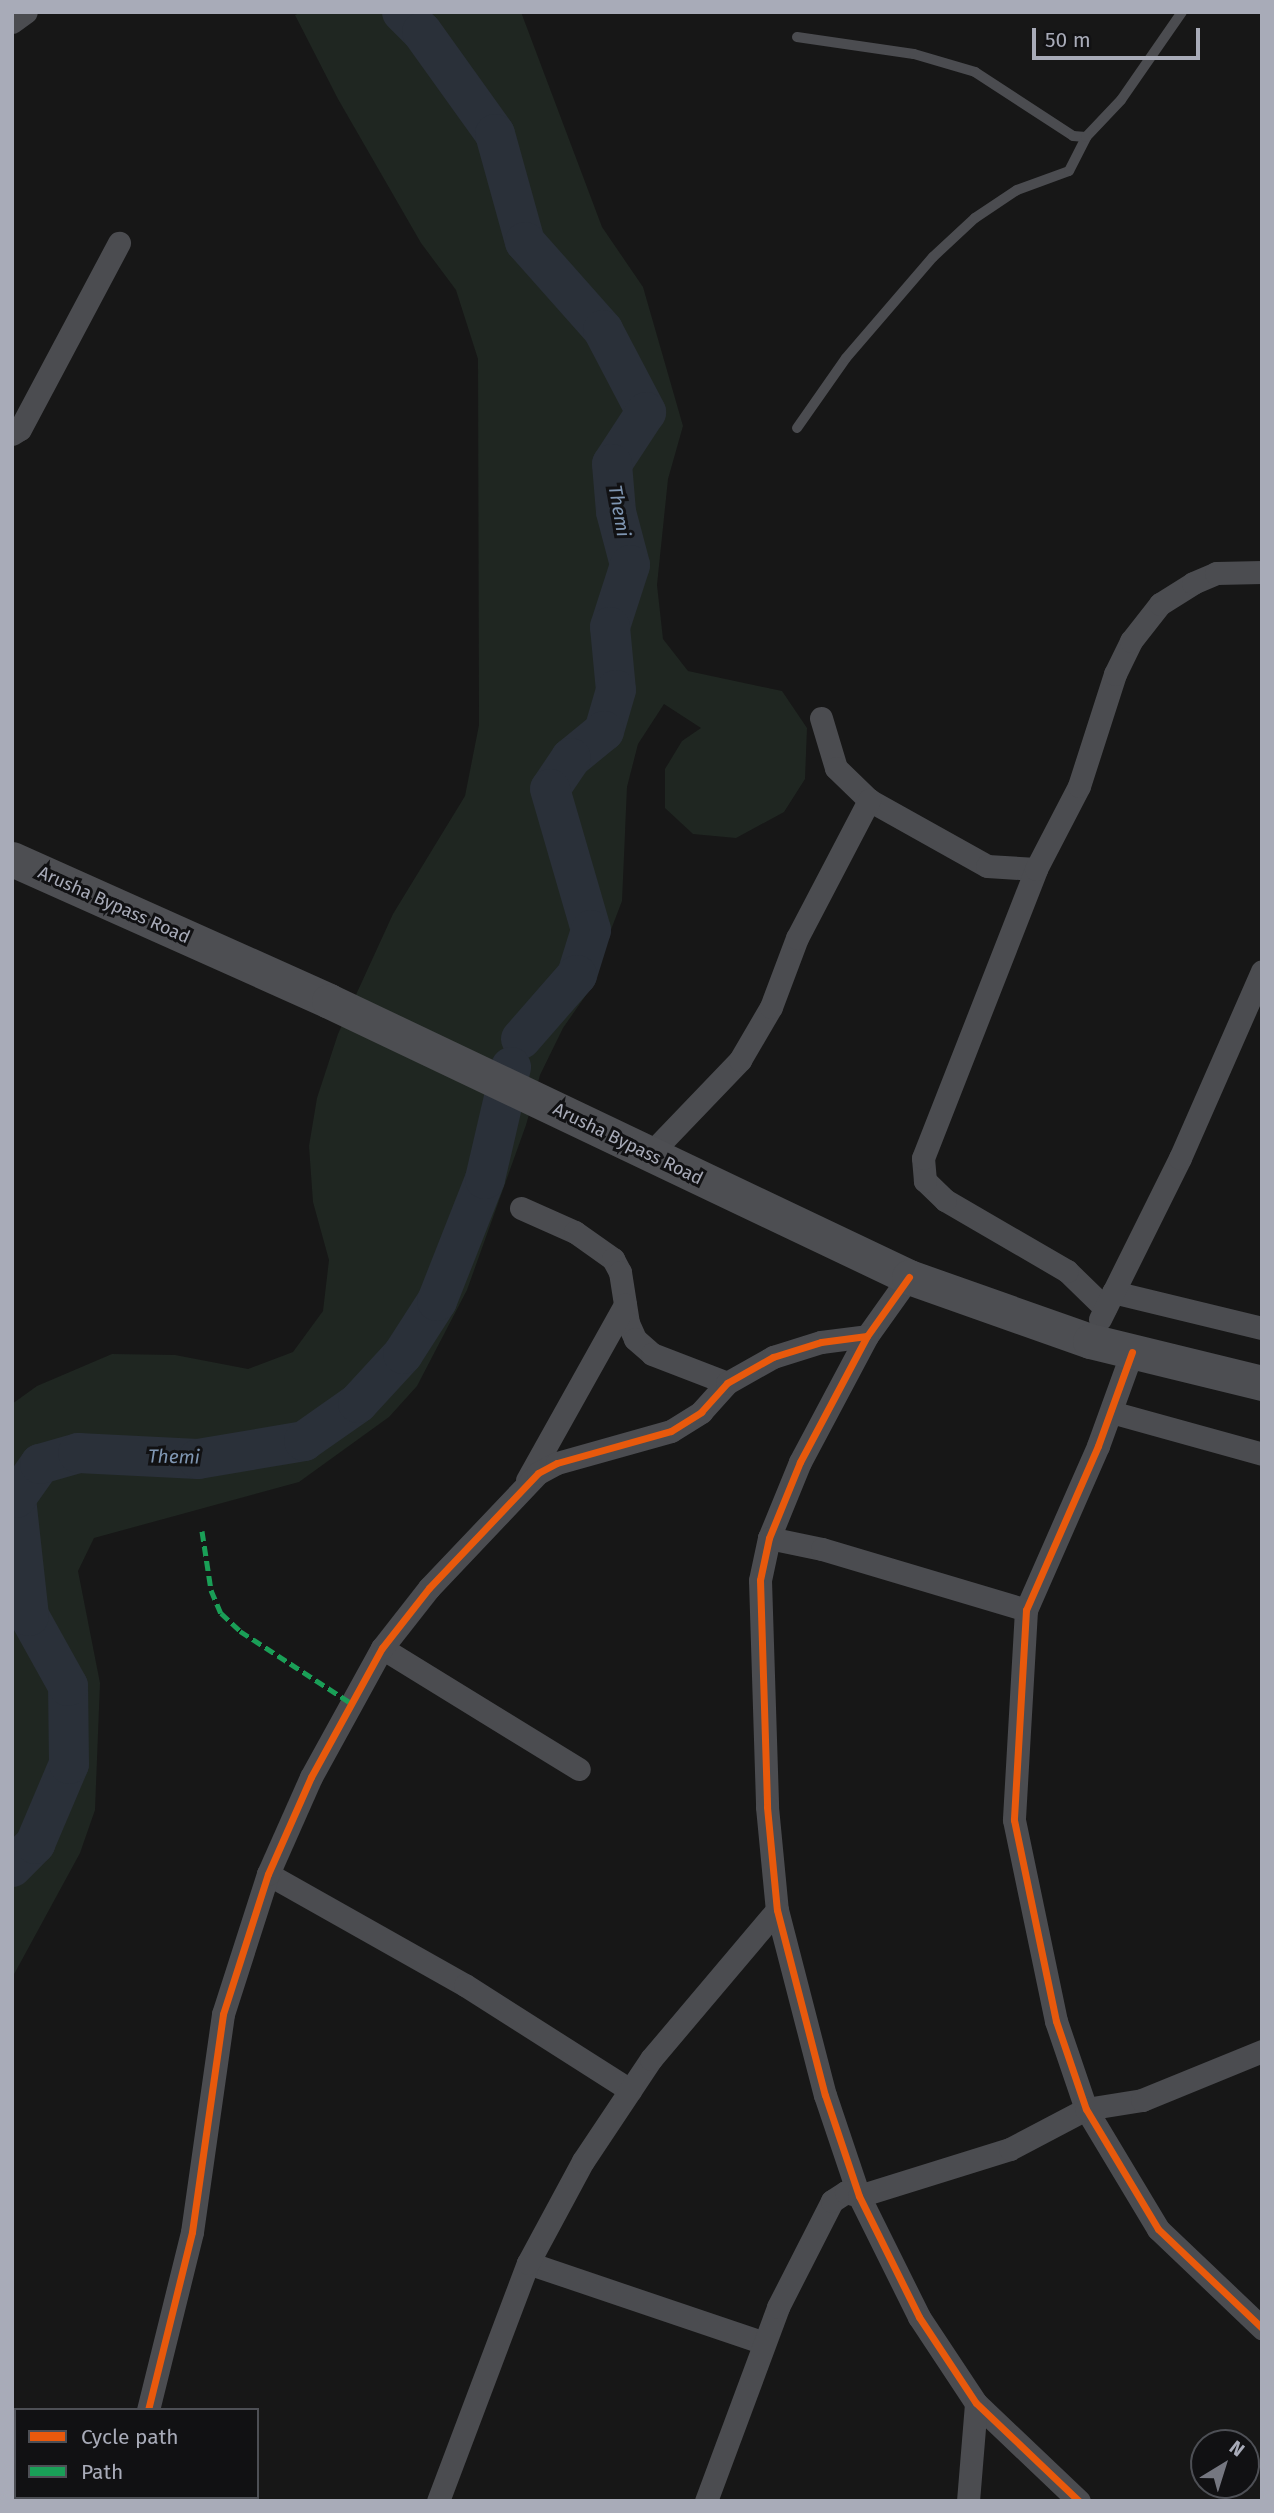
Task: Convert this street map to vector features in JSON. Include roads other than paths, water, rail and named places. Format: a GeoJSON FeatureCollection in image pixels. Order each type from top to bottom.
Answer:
{"type":"FeatureCollection","features":[{"type":"Feature","properties":{"kind":"main road","name":"Arusha Bypass Road"},"geometry":{"type":"LineString","coordinates":[[12,859],[328,1001],[909,1277],[1090,1341],[1262,1383]]}},
{"type":"Feature","properties":{"kind":"street"},"geometry":{"type":"LineString","coordinates":[[12,22],[26,12]]}},
{"type":"Feature","properties":{"kind":"street"},"geometry":{"type":"LineString","coordinates":[[12,434],[20,429],[119,243]]}},
{"type":"Feature","properties":{"kind":"street"},"geometry":{"type":"LineString","coordinates":[[1262,572],[1216,573],[1193,583],[1160,604],[1131,641],[1115,674],[1079,786],[1036,869],[922,1171],[925,1181],[945,1200],[1066,1271],[1109,1300],[1262,1328]]}},
{"type":"Feature","properties":{"kind":"street"},"geometry":{"type":"LineString","coordinates":[[821,718],[836,768],[869,800],[987,866],[1036,869]]}},
{"type":"Feature","properties":{"kind":"street"},"geometry":{"type":"LineString","coordinates":[[649,1155],[740,1060],[771,1007],[797,938],[869,800]]}},
{"type":"Feature","properties":{"kind":"street"},"geometry":{"type":"LineString","coordinates":[[1090,1341],[1180,1158],[1262,971]]}},
{"type":"Feature","properties":{"kind":"street"},"geometry":{"type":"LineString","coordinates":[[521,1208],[575,1232],[613,1259],[635,1339],[652,1354],[727,1383]]}},
{"type":"Feature","properties":{"kind":"street"},"geometry":{"type":"LineString","coordinates":[[909,1277],[867,1336],[800,1462],[769,1538],[760,1580],[762,1683],[777,1910],[825,2095],[859,2196],[919,2317],[976,2403],[1079,2501]]}},
{"type":"Feature","properties":{"kind":"street"},"geometry":{"type":"LineString","coordinates":[[521,1492],[625,1304]]}},
{"type":"Feature","properties":{"kind":"street"},"geometry":{"type":"LineString","coordinates":[[148,2408],[192,2232],[223,2014],[268,1874],[311,1777],[382,1648],[429,1588],[538,1474],[557,1463],[671,1431],[701,1412],[727,1383],[773,1357],[821,1342],[867,1336]]}},
{"type":"Feature","properties":{"kind":"street"},"geometry":{"type":"LineString","coordinates":[[1132,1352],[1111,1412],[1026,1610],[1014,1820],[1056,2021],[1086,2109],[1158,2229],[1262,2328]]}},
{"type":"Feature","properties":{"kind":"street"},"geometry":{"type":"LineString","coordinates":[[1111,1412],[1262,1454]]}},
{"type":"Feature","properties":{"kind":"street"},"geometry":{"type":"LineString","coordinates":[[769,1538],[822,1549],[1026,1610]]}},
{"type":"Feature","properties":{"kind":"street"},"geometry":{"type":"LineString","coordinates":[[382,1648],[579,1769]]}},
{"type":"Feature","properties":{"kind":"street"},"geometry":{"type":"LineString","coordinates":[[268,1874],[465,1985],[630,2090]]}},
{"type":"Feature","properties":{"kind":"street"},"geometry":{"type":"LineString","coordinates":[[438,2501],[528,2263],[583,2161],[630,2090],[777,1910]]}},
{"type":"Feature","properties":{"kind":"street"},"geometry":{"type":"LineString","coordinates":[[706,2501],[764,2343],[832,2201],[846,2192],[859,2196],[1010,2149],[1086,2109],[1142,2100],[1262,2051]]}},
{"type":"Feature","properties":{"kind":"street"},"geometry":{"type":"LineString","coordinates":[[528,2263],[764,2343]]}},
{"type":"Feature","properties":{"kind":"street"},"geometry":{"type":"LineString","coordinates":[[968,2501],[976,2403]]}},
{"type":"Feature","properties":{"kind":"lane"},"geometry":{"type":"LineString","coordinates":[[797,428],[854,347],[933,257],[975,218],[1017,190],[1069,171],[1086,137],[1121,100],[1182,12]]}},
{"type":"Feature","properties":{"kind":"lane"},"geometry":{"type":"LineString","coordinates":[[797,37],[914,54],[975,72],[1073,136],[1086,137]]}},
{"type":"Feature","properties":{"kind":"waterway","name":"Themi"},"geometry":{"type":"LineString","coordinates":[[402,12],[422,32],[495,134],[525,242],[603,330],[646,412],[612,464],[616,512],[630,565],[610,627],[616,690],[604,731],[571,758],[550,789],[591,930],[577,975],[521,1039]]}},
{"type":"Feature","properties":{"kind":"waterway","name":"Themi"},"geometry":{"type":"LineString","coordinates":[[12,1867],[35,1844],[69,1764],[68,1686],[29,1616],[16,1498],[40,1464],[78,1453],[198,1459],[304,1441],[358,1403],[403,1354],[437,1301],[485,1179],[511,1067]]}}]}
